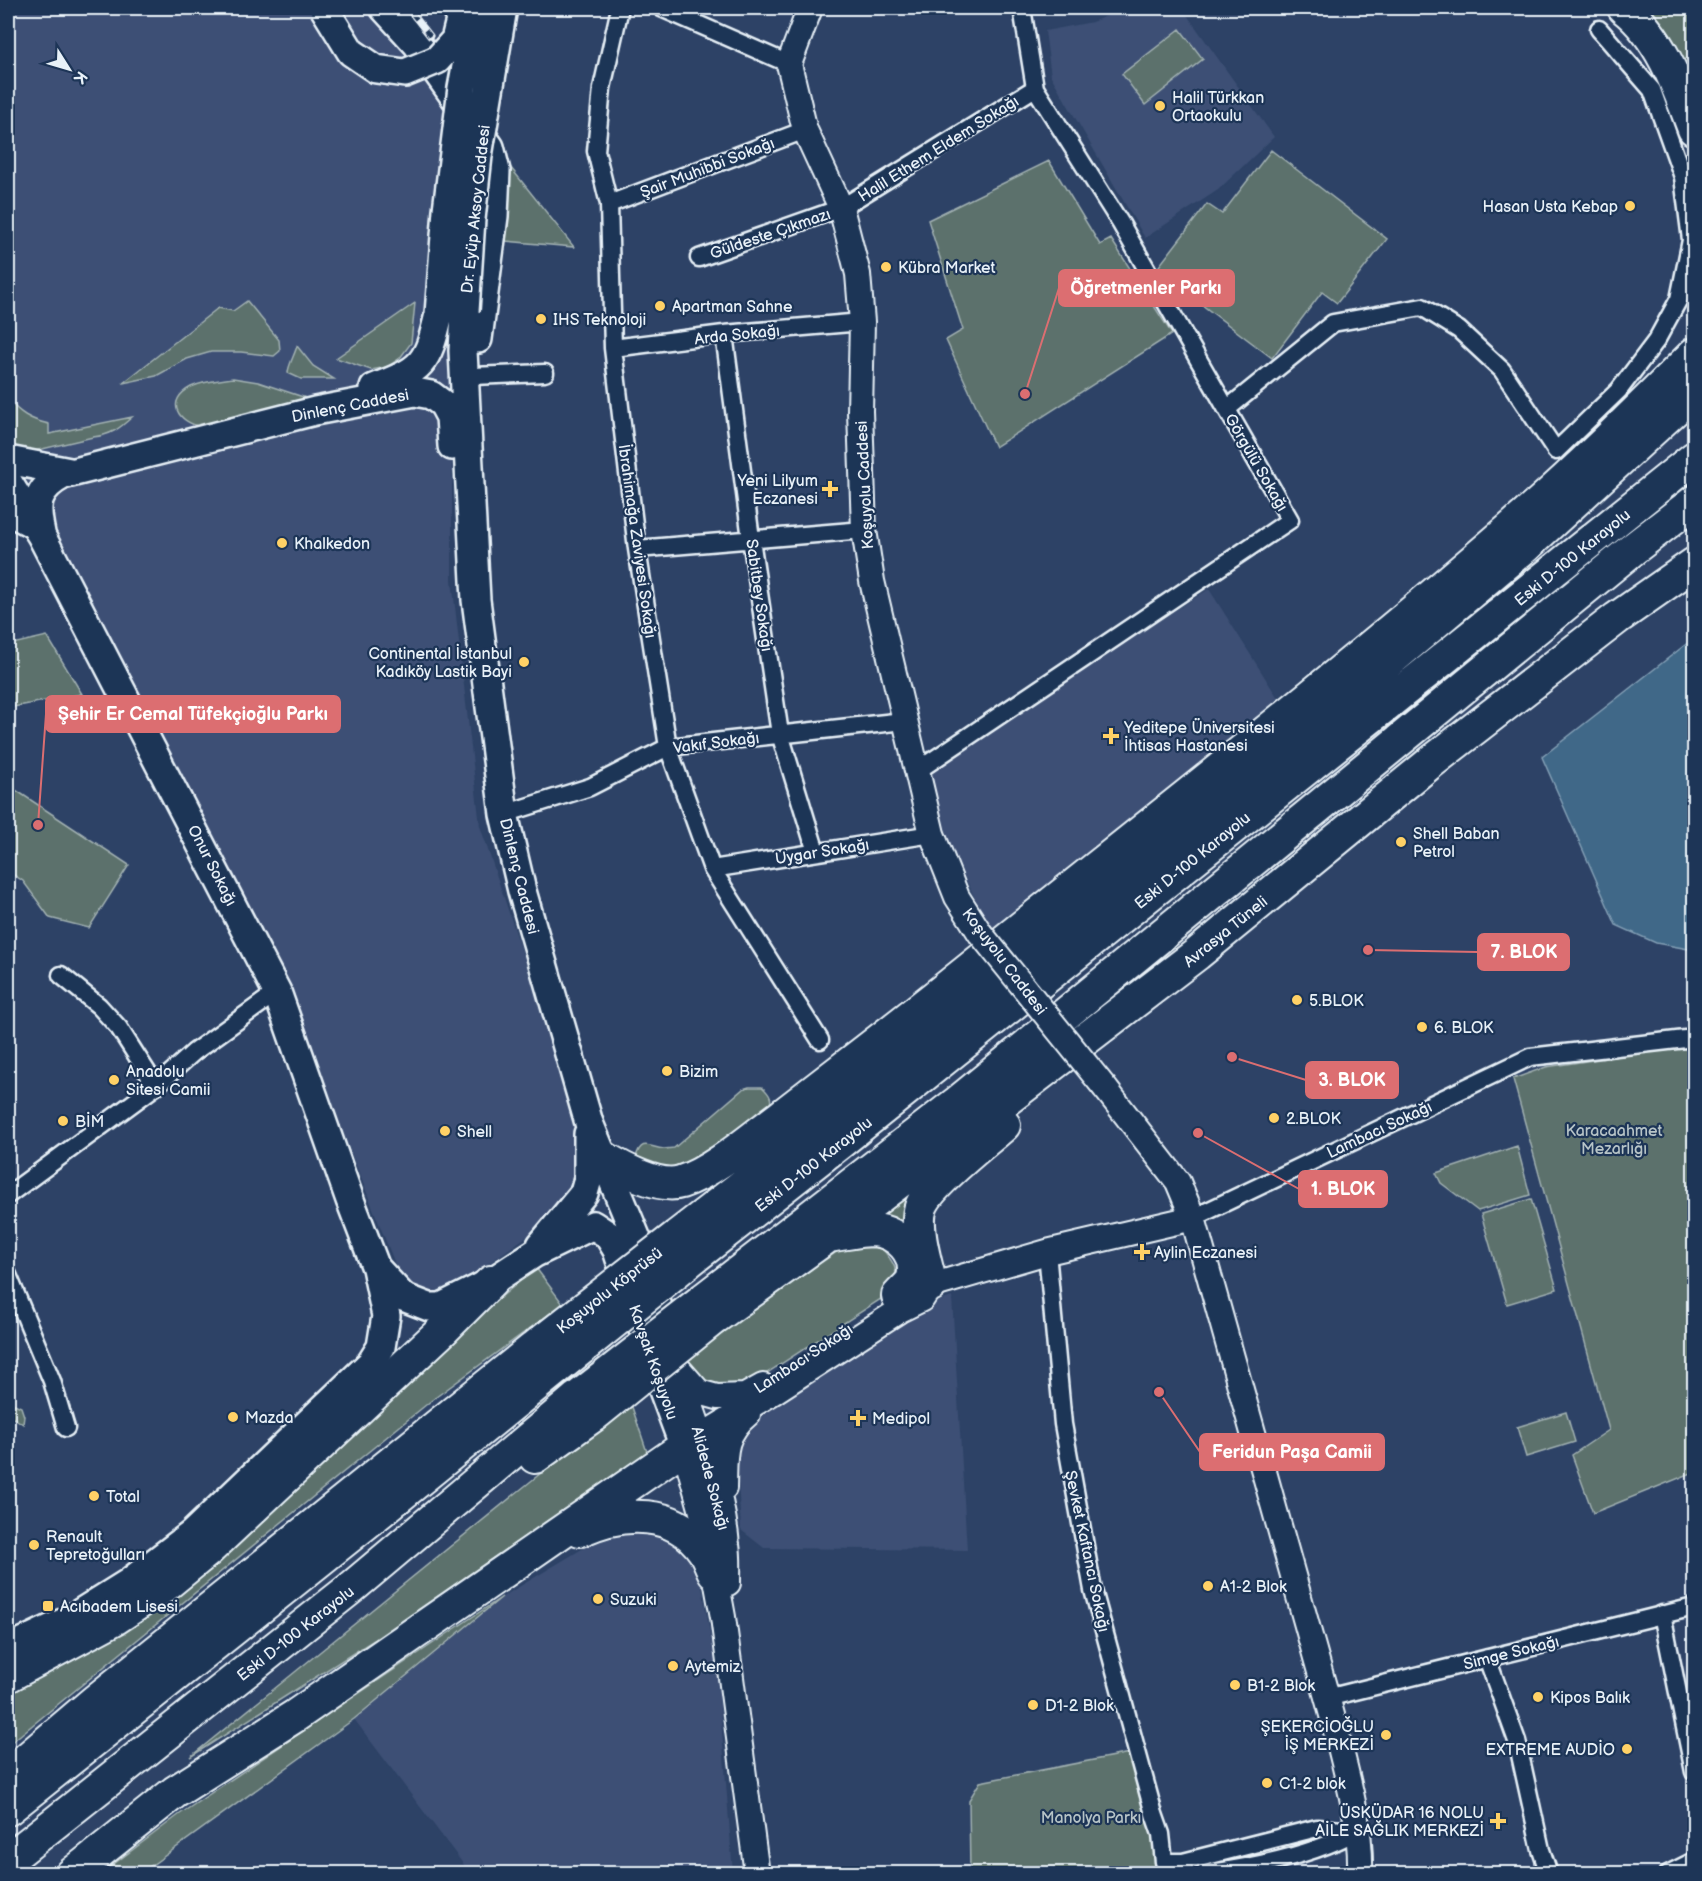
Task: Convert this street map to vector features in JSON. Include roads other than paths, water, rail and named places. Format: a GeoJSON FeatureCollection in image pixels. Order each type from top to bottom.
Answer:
{"type":"FeatureCollection","features":[{"type":"Feature","properties":{"kind":"highway"},"geometry":{"type":"LineString","coordinates":[[1624,8],[1639,19],[1662,54],[1680,89],[1695,129]]}},
{"type":"Feature","properties":{"kind":"highway"},"geometry":{"type":"LineString","coordinates":[[1629,419],[1695,336]]}},
{"type":"Feature","properties":{"kind":"highway"},"geometry":{"type":"LineString","coordinates":[[603,1157],[628,1172],[648,1179],[678,1184],[710,1167],[749,1140],[878,1043],[1343,668],[1513,526],[1629,419],[1695,354]]}},
{"type":"Feature","properties":{"kind":"highway"},"geometry":{"type":"LineString","coordinates":[[683,1249],[1527,545],[1695,392]]}},
{"type":"Feature","properties":{"kind":"highway","name":"Eski D-100 Karayolu"},"geometry":{"type":"LineString","coordinates":[[683,1249],[842,1141],[1499,616],[1695,456]]}},
{"type":"Feature","properties":{"kind":"highway","name":"Eski D-100 Karayolu"},"geometry":{"type":"LineString","coordinates":[[8,1860],[708,1309],[1633,549],[1695,502]]}},
{"type":"Feature","properties":{"kind":"highway"},"geometry":{"type":"LineString","coordinates":[[1617,618],[1695,564]]}},
{"type":"Feature","properties":{"kind":"highway"},"geometry":{"type":"LineString","coordinates":[[1617,618],[1695,578]]}},
{"type":"Feature","properties":{"kind":"highway","name":"Avrasya Tüneli"},"geometry":{"type":"LineString","coordinates":[[708,1309],[827,1236],[1197,954],[1422,770],[1617,618]]}},
{"type":"Feature","properties":{"kind":"highway"},"geometry":{"type":"LineString","coordinates":[[931,1285],[919,1229],[920,1208],[930,1191],[1197,954]]}},
{"type":"Feature","properties":{"kind":"highway"},"geometry":{"type":"LineString","coordinates":[[827,1236],[876,1230],[894,1235],[908,1248],[914,1266],[912,1280],[898,1296]]}},
{"type":"Feature","properties":{"kind":"highway","name":"Koşuyolu Köprüsü"},"geometry":{"type":"LineString","coordinates":[[548,1355],[683,1249]]}},
{"type":"Feature","properties":{"kind":"highway"},"geometry":{"type":"LineString","coordinates":[[8,1676],[117,1618],[163,1587],[207,1551],[491,1282]]}},
{"type":"Feature","properties":{"kind":"highway"},"geometry":{"type":"LineString","coordinates":[[8,1775],[95,1701],[548,1355]]}},
{"type":"Feature","properties":{"kind":"highway"},"geometry":{"type":"LineString","coordinates":[[8,1809],[370,1520],[548,1355]]}},
{"type":"Feature","properties":{"kind":"highway"},"geometry":{"type":"LineString","coordinates":[[72,1874],[175,1792],[295,1716],[692,1442]]}},
{"type":"Feature","properties":{"kind":"highway"},"geometry":{"type":"LineString","coordinates":[[456,1605],[581,1530],[615,1517],[656,1518],[674,1525],[691,1537],[704,1551],[714,1572]]}},
{"type":"Feature","properties":{"kind":"highway"},"geometry":{"type":"LineString","coordinates":[[8,1759],[95,1701]]}},
{"type":"Feature","properties":{"kind":"main road"},"geometry":{"type":"LineString","coordinates":[[324,8],[351,52],[376,69],[405,73],[437,60],[443,54],[455,40],[463,8]]}},
{"type":"Feature","properties":{"kind":"main road"},"geometry":{"type":"LineString","coordinates":[[384,8],[417,44],[490,147],[496,171],[494,216],[466,411]]}},
{"type":"Feature","properties":{"kind":"main road","name":"Dr. Eyüp Aksoy Caddesi"},"geometry":{"type":"LineString","coordinates":[[466,411],[463,351],[452,313],[447,210],[462,88],[477,8]]}},
{"type":"Feature","properties":{"kind":"main road","name":"Dr. Eyüp Aksoy Caddesi"},"geometry":{"type":"LineString","coordinates":[[452,313],[471,219],[478,156],[504,8]]}},
{"type":"Feature","properties":{"kind":"main road"},"geometry":{"type":"LineString","coordinates":[[789,64],[810,8]]}},
{"type":"Feature","properties":{"kind":"main road","name":"Koşuyolu Caddesi"},"geometry":{"type":"LineString","coordinates":[[789,64],[805,130],[841,208],[858,274],[862,322],[860,411],[864,530],[872,581],[932,834],[957,897],[980,933],[1178,1182],[1193,1218],[1350,1788],[1361,1853],[1360,1874]]}},
{"type":"Feature","properties":{"kind":"main road"},"geometry":{"type":"LineString","coordinates":[[315,411],[402,378],[423,362],[452,313]]}},
{"type":"Feature","properties":{"kind":"main road","name":"Dinlenç Caddesi"},"geometry":{"type":"LineString","coordinates":[[41,535],[37,511],[40,496],[55,479],[70,472],[315,411],[416,392],[431,395],[443,404],[450,417],[462,584],[479,624]]}},
{"type":"Feature","properties":{"kind":"main road","name":"Dinlenç Caddesi"},"geometry":{"type":"LineString","coordinates":[[466,411],[476,600],[504,813],[522,891],[590,1123]]}},
{"type":"Feature","properties":{"kind":"main road","name":"Dinlenç Caddesi"},"geometry":{"type":"LineString","coordinates":[[8,460],[70,472]]}},
{"type":"Feature","properties":{"kind":"main road","name":"Onur Sokağı"},"geometry":{"type":"LineString","coordinates":[[8,482],[41,535],[278,992],[376,1268]]}},
{"type":"Feature","properties":{"kind":"main road"},"geometry":{"type":"LineString","coordinates":[[534,1253],[584,1193],[588,1179],[587,1140],[590,1123]]}},
{"type":"Feature","properties":{"kind":"main road","name":"Kavşak Koşuyolu"},"geometry":{"type":"LineString","coordinates":[[590,1123],[637,1239],[677,1367]]}},
{"type":"Feature","properties":{"kind":"main road","name":"Lambacı Sokağı"},"geometry":{"type":"LineString","coordinates":[[677,1367],[699,1392],[717,1397],[745,1396],[770,1382],[898,1296],[1047,1252],[1193,1218]]}},
{"type":"Feature","properties":{"kind":"main road","name":"Kavşak Koşuyolu"},"geometry":{"type":"LineString","coordinates":[[376,1268],[403,1297],[429,1307],[441,1307],[491,1282],[534,1253],[593,1225],[608,1235],[617,1250],[660,1382],[692,1442]]}},
{"type":"Feature","properties":{"kind":"main road"},"geometry":{"type":"LineString","coordinates":[[8,1649],[87,1609],[128,1583],[192,1534],[371,1363],[381,1347],[386,1316],[376,1268]]}},
{"type":"Feature","properties":{"kind":"main road","name":"Lambacı Sokağı"},"geometry":{"type":"LineString","coordinates":[[776,1391],[900,1310],[922,1299],[931,1285]]}},
{"type":"Feature","properties":{"kind":"main road","name":"Alidede Sokağı"},"geometry":{"type":"LineString","coordinates":[[677,1367],[730,1664],[754,1846]]}},
{"type":"Feature","properties":{"kind":"main road"},"geometry":{"type":"LineString","coordinates":[[692,1442],[776,1391]]}},
{"type":"Feature","properties":{"kind":"main road"},"geometry":{"type":"LineString","coordinates":[[723,1515],[725,1453],[731,1431],[744,1417],[776,1391]]}},
{"type":"Feature","properties":{"kind":"main road","name":"Alidede Sokağı"},"geometry":{"type":"LineString","coordinates":[[692,1442],[723,1515],[728,1545],[730,1664]]}},
{"type":"Feature","properties":{"kind":"main road"},"geometry":{"type":"LineString","coordinates":[[752,1874],[754,1846]]}},
{"type":"Feature","properties":{"kind":"main road"},"geometry":{"type":"LineString","coordinates":[[754,1846],[757,1874]]}},
{"type":"Feature","properties":{"kind":"street","name":"İbrahimağa Zaviyesi Sokağı"},"geometry":{"type":"LineString","coordinates":[[620,8],[602,88],[596,151],[609,204],[613,348],[637,549],[668,747],[712,868],[820,1040]]}},
{"type":"Feature","properties":{"kind":"street"},"geometry":{"type":"LineString","coordinates":[[661,8],[789,64]]}},
{"type":"Feature","properties":{"kind":"street","name":"Görgülü Sokağı"},"geometry":{"type":"LineString","coordinates":[[917,771],[1290,520],[1121,224],[1035,88],[1022,8]]}},
{"type":"Feature","properties":{"kind":"street"},"geometry":{"type":"LineString","coordinates":[[1227,409],[1333,323],[1422,308],[1459,330],[1502,370],[1556,451],[1618,390],[1656,341],[1679,299],[1691,240],[1683,177],[1652,90],[1599,29]]}},
{"type":"Feature","properties":{"kind":"street","name":"Halil Ethem Eldem Sokağı"},"geometry":{"type":"LineString","coordinates":[[841,208],[1035,88]]}},
{"type":"Feature","properties":{"kind":"street","name":"Şair Muhibbi Sokağı"},"geometry":{"type":"LineString","coordinates":[[609,204],[805,130]]}},
{"type":"Feature","properties":{"kind":"street","name":"Güldeste Çıkmazı"},"geometry":{"type":"LineString","coordinates":[[699,258],[841,208]]}},
{"type":"Feature","properties":{"kind":"street","name":"Arda Sokağı"},"geometry":{"type":"LineString","coordinates":[[613,348],[724,334],[862,322]]}},
{"type":"Feature","properties":{"kind":"street","name":"Sabitbey Sokağı"},"geometry":{"type":"LineString","coordinates":[[724,334],[780,734],[816,852]]}},
{"type":"Feature","properties":{"kind":"street"},"geometry":{"type":"LineString","coordinates":[[472,376],[545,373]]}},
{"type":"Feature","properties":{"kind":"street"},"geometry":{"type":"LineString","coordinates":[[8,516],[41,535]]}},
{"type":"Feature","properties":{"kind":"street"},"geometry":{"type":"LineString","coordinates":[[637,549],[864,530]]}},
{"type":"Feature","properties":{"kind":"street","name":"Vakıf Sokağı"},"geometry":{"type":"LineString","coordinates":[[504,813],[590,787],[668,747],[904,721]]}},
{"type":"Feature","properties":{"kind":"street","name":"Uygar Sokağı"},"geometry":{"type":"LineString","coordinates":[[712,868],[932,834]]}},
{"type":"Feature","properties":{"kind":"street"},"geometry":{"type":"LineString","coordinates":[[61,975],[99,1006],[119,1028],[156,1086]]}},
{"type":"Feature","properties":{"kind":"street"},"geometry":{"type":"LineString","coordinates":[[8,1195],[156,1086],[194,1052],[278,992]]}},
{"type":"Feature","properties":{"kind":"street","name":"Lambacı Sokağı"},"geometry":{"type":"LineString","coordinates":[[1193,1218],[1530,1057],[1695,1038]]}},
{"type":"Feature","properties":{"kind":"street","name":"Şevket Kaftancı Sokağı"},"geometry":{"type":"LineString","coordinates":[[1047,1252],[1063,1424],[1093,1590],[1169,1868],[1183,1862],[1317,1828],[1357,1831]]}},
{"type":"Feature","properties":{"kind":"street"},"geometry":{"type":"LineString","coordinates":[[8,1275],[52,1381],[66,1428]]}},
{"type":"Feature","properties":{"kind":"street","name":"Simge Sokağı"},"geometry":{"type":"LineString","coordinates":[[1327,1698],[1695,1607]]}},
{"type":"Feature","properties":{"kind":"street"},"geometry":{"type":"LineString","coordinates":[[1662,1614],[1695,1772]]}},
{"type":"Feature","properties":{"kind":"street"},"geometry":{"type":"LineString","coordinates":[[1487,1658],[1517,1741],[1541,1850],[1549,1874]]}},
{"type":"Feature","properties":{"kind":"street"},"geometry":{"type":"LineString","coordinates":[[1204,1874],[1249,1867],[1338,1842],[1357,1831]]}},
{"type":"Feature","properties":{"kind":"street"},"geometry":{"type":"LineString","coordinates":[[1668,1874],[1695,1862]]}},
{"type":"Feature","properties":{"kind":"railway"},"geometry":{"type":"LineString","coordinates":[[408,8],[430,36]]}},
{"type":"Feature","properties":{"kind":"place","name":"Halil Türkkan Ortaokulu"},"geometry":{"type":"Point","coordinates":[1160,106]}},
{"type":"Feature","properties":{"kind":"place","name":"Hasan Usta Kebap"},"geometry":{"type":"Point","coordinates":[1630,206]}},
{"type":"Feature","properties":{"kind":"place","name":"Kübra Market"},"geometry":{"type":"Point","coordinates":[886,267]}},
{"type":"Feature","properties":{"kind":"place","name":"Apartman Sahne"},"geometry":{"type":"Point","coordinates":[660,306]}},
{"type":"Feature","properties":{"kind":"place","name":"IHS Teknoloji"},"geometry":{"type":"Point","coordinates":[541,319]}},
{"type":"Feature","properties":{"kind":"place","name":"Öğretmenler Parkı"},"geometry":{"type":"Point","coordinates":[1025,394]}},
{"type":"Feature","properties":{"kind":"place","name":"Yeni Lilyum Eczanesi"},"geometry":{"type":"Point","coordinates":[830,489]}},
{"type":"Feature","properties":{"kind":"place","name":"Khalkedon"},"geometry":{"type":"Point","coordinates":[282,543]}},
{"type":"Feature","properties":{"kind":"place","name":"Continental İstanbul Kadıköy Lastik Bayi"},"geometry":{"type":"Point","coordinates":[524,662]}},
{"type":"Feature","properties":{"kind":"place","name":"Yeditepe Üniversitesi İhtisas Hastanesi"},"geometry":{"type":"Point","coordinates":[1111,736]}},
{"type":"Feature","properties":{"kind":"place","name":"Şehir Er Cemal Tüfekçioğlu Parkı"},"geometry":{"type":"Point","coordinates":[38,825]}},
{"type":"Feature","properties":{"kind":"place","name":"Shell Baban Petrol"},"geometry":{"type":"Point","coordinates":[1401,842]}},
{"type":"Feature","properties":{"kind":"place","name":"7. BLOK"},"geometry":{"type":"Point","coordinates":[1368,950]}},
{"type":"Feature","properties":{"kind":"place","name":"5.BLOK"},"geometry":{"type":"Point","coordinates":[1297,1000]}},
{"type":"Feature","properties":{"kind":"place","name":"6. BLOK"},"geometry":{"type":"Point","coordinates":[1422,1027]}},
{"type":"Feature","properties":{"kind":"place","name":"3. BLOK"},"geometry":{"type":"Point","coordinates":[1232,1057]}},
{"type":"Feature","properties":{"kind":"place","name":"Bizim"},"geometry":{"type":"Point","coordinates":[667,1071]}},
{"type":"Feature","properties":{"kind":"place","name":"Anadolu Sitesi Camii"},"geometry":{"type":"Point","coordinates":[114,1080]}},
{"type":"Feature","properties":{"kind":"place","name":"2.BLOK"},"geometry":{"type":"Point","coordinates":[1274,1118]}},
{"type":"Feature","properties":{"kind":"place","name":"BİM"},"geometry":{"type":"Point","coordinates":[63,1121]}},
{"type":"Feature","properties":{"kind":"place","name":"Shell"},"geometry":{"type":"Point","coordinates":[445,1131]}},
{"type":"Feature","properties":{"kind":"place","name":"1. BLOK"},"geometry":{"type":"Point","coordinates":[1198,1133]}},
{"type":"Feature","properties":{"kind":"place","name":"Aylin Eczanesi"},"geometry":{"type":"Point","coordinates":[1142,1252]}},
{"type":"Feature","properties":{"kind":"place","name":"Feridun Paşa Camii"},"geometry":{"type":"Point","coordinates":[1159,1392]}},
{"type":"Feature","properties":{"kind":"place","name":"Mazda"},"geometry":{"type":"Point","coordinates":[233,1417]}},
{"type":"Feature","properties":{"kind":"place","name":"Medipol"},"geometry":{"type":"Point","coordinates":[858,1418]}},
{"type":"Feature","properties":{"kind":"place","name":"Total"},"geometry":{"type":"Point","coordinates":[94,1496]}},
{"type":"Feature","properties":{"kind":"place","name":"Renault Tepretoğulları"},"geometry":{"type":"Point","coordinates":[34,1545]}},
{"type":"Feature","properties":{"kind":"place","name":"A1-2 Blok"},"geometry":{"type":"Point","coordinates":[1208,1586]}},
{"type":"Feature","properties":{"kind":"place","name":"Suzuki"},"geometry":{"type":"Point","coordinates":[598,1599]}},
{"type":"Feature","properties":{"kind":"place","name":"Acıbadem Lisesi"},"geometry":{"type":"Point","coordinates":[48,1606]}},
{"type":"Feature","properties":{"kind":"place","name":"Aytemiz"},"geometry":{"type":"Point","coordinates":[673,1666]}},
{"type":"Feature","properties":{"kind":"place","name":"B1-2 Blok"},"geometry":{"type":"Point","coordinates":[1235,1685]}},
{"type":"Feature","properties":{"kind":"place","name":"Kipos Balık"},"geometry":{"type":"Point","coordinates":[1538,1697]}},
{"type":"Feature","properties":{"kind":"place","name":"D1-2 Blok"},"geometry":{"type":"Point","coordinates":[1033,1705]}},
{"type":"Feature","properties":{"kind":"place","name":"ŞEKERCİOĞLU İŞ MERKEZİ"},"geometry":{"type":"Point","coordinates":[1386,1735]}},
{"type":"Feature","properties":{"kind":"place","name":"EXTREME AUDİO"},"geometry":{"type":"Point","coordinates":[1627,1749]}},
{"type":"Feature","properties":{"kind":"place","name":"C1-2 blok"},"geometry":{"type":"Point","coordinates":[1267,1783]}},
{"type":"Feature","properties":{"kind":"place","name":"ÜSKÜDAR 16 NOLU AİLE SAĞLIK MERKEZİ"},"geometry":{"type":"Point","coordinates":[1498,1821]}},
{"type":"Feature","properties":{"kind":"park label","name":"Karacaahmet Mezarlığı"},"geometry":{"type":"Point","coordinates":[1614,1139]}},
{"type":"Feature","properties":{"kind":"park label","name":"Manolya Parkı"},"geometry":{"type":"Point","coordinates":[1091,1817]}}]}
